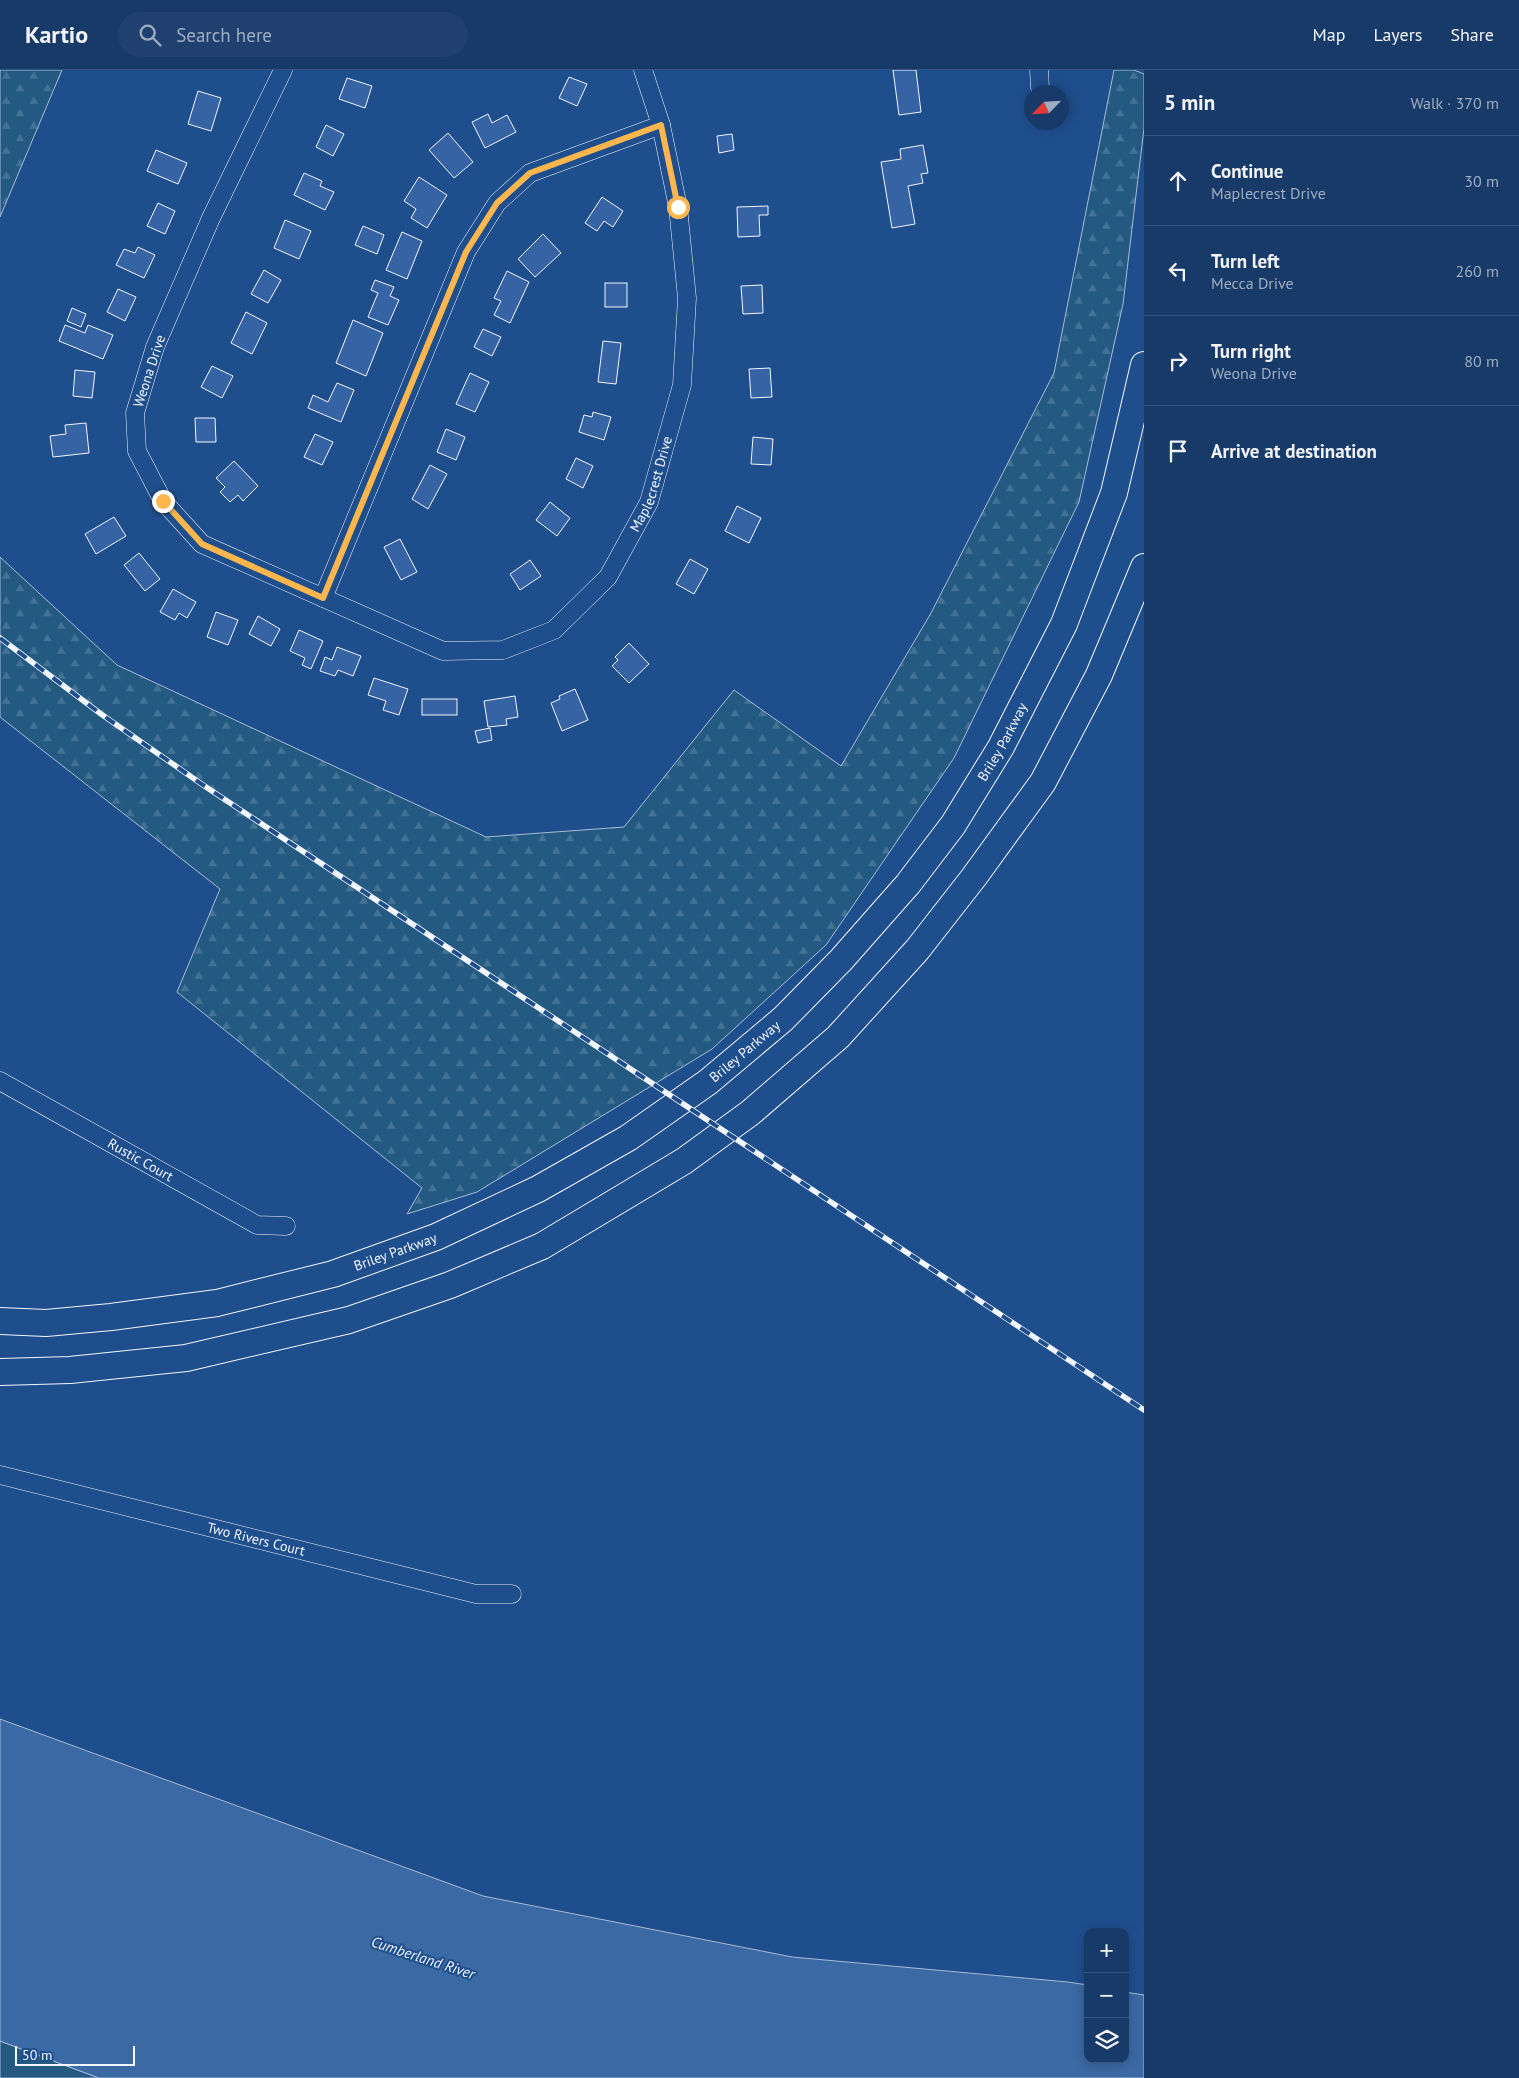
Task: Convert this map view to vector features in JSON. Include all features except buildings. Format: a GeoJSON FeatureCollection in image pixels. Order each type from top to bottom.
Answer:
{"type":"FeatureCollection","features":[{"type":"Feature","properties":{"kind":"highway","name":"Briley Parkway"},"geometry":{"type":"LineString","coordinates":[[0,1321],[46,1323],[111,1317],[207,1304],[333,1274],[436,1237],[538,1190],[628,1138],[723,1070],[783,1019],[840,960],[908,884],[953,825],[1001,746],[1064,624],[1114,494],[1144,366]]}},
{"type":"Feature","properties":{"kind":"highway"},"geometry":{"type":"LineString","coordinates":[[0,1372],[70,1370],[186,1358],[349,1320],[450,1285],[542,1246],[684,1161],[750,1113],[838,1037],[917,950],[974,877],[1043,782],[1099,675],[1144,567]]}},
{"type":"Feature","properties":{"kind":"street","name":"Weona Drive"},"geometry":{"type":"LineString","coordinates":[[283,70],[211,218],[155,348],[135,413],[137,451],[163,501],[202,544],[323,598]]}},
{"type":"Feature","properties":{"kind":"street","name":"Maplecrest Drive"},"geometry":{"type":"LineString","coordinates":[[323,598],[443,651],[503,650],[554,630],[608,577],[649,502],[682,385],[687,298],[678,207],[661,125],[643,70]]}},
{"type":"Feature","properties":{"kind":"street"},"geometry":{"type":"LineString","coordinates":[[323,598],[466,252],[497,203],[530,173],[661,125]]}},
{"type":"Feature","properties":{"kind":"street","name":"Rustic Court"},"geometry":{"type":"LineString","coordinates":[[0,1081],[257,1225],[286,1226]]}},
{"type":"Feature","properties":{"kind":"street","name":"Two Rivers Court"},"geometry":{"type":"LineString","coordinates":[[0,1475],[476,1594],[512,1594]]}},
{"type":"Feature","properties":{"kind":"green space"},"geometry":{"type":"Polygon","coordinates":[[[0,70],[62,70],[0,217],[0,70]]]}},
{"type":"Feature","properties":{"kind":"green space"},"geometry":{"type":"Polygon","coordinates":[[[1114,70],[1134,70],[1144,74],[1144,128],[1123,304],[1079,502],[954,758],[826,945],[712,1049],[477,1192],[407,1214],[422,1188],[177,992],[220,889],[0,717],[0,557],[117,665],[486,837],[624,827],[734,690],[841,766],[931,613],[1054,373],[1114,70]]]}},
{"type":"Feature","properties":{"kind":"green space"},"geometry":{"type":"Polygon","coordinates":[[[0,2041],[99,2078],[0,2078],[0,2041]]]}},
{"type":"Feature","properties":{"kind":"water","name":"Cumberland River"},"geometry":{"type":"Polygon","coordinates":[[[0,1719],[483,1896],[792,1957],[1084,1984],[1084,2063],[1129,2063],[1129,1993],[1144,1995],[1144,2078],[99,2078],[0,2041],[0,1719]]]}},
{"type":"Feature","properties":{"kind":"railway"},"geometry":{"type":"LineString","coordinates":[[0,638],[101,714],[203,785],[1144,1410]]}},
{"type":"Feature","properties":{"kind":"route"},"geometry":{"type":"LineString","coordinates":[[163,501],[202,544],[323,598],[466,252],[497,203],[530,173],[661,125],[678,207]]}}]}
